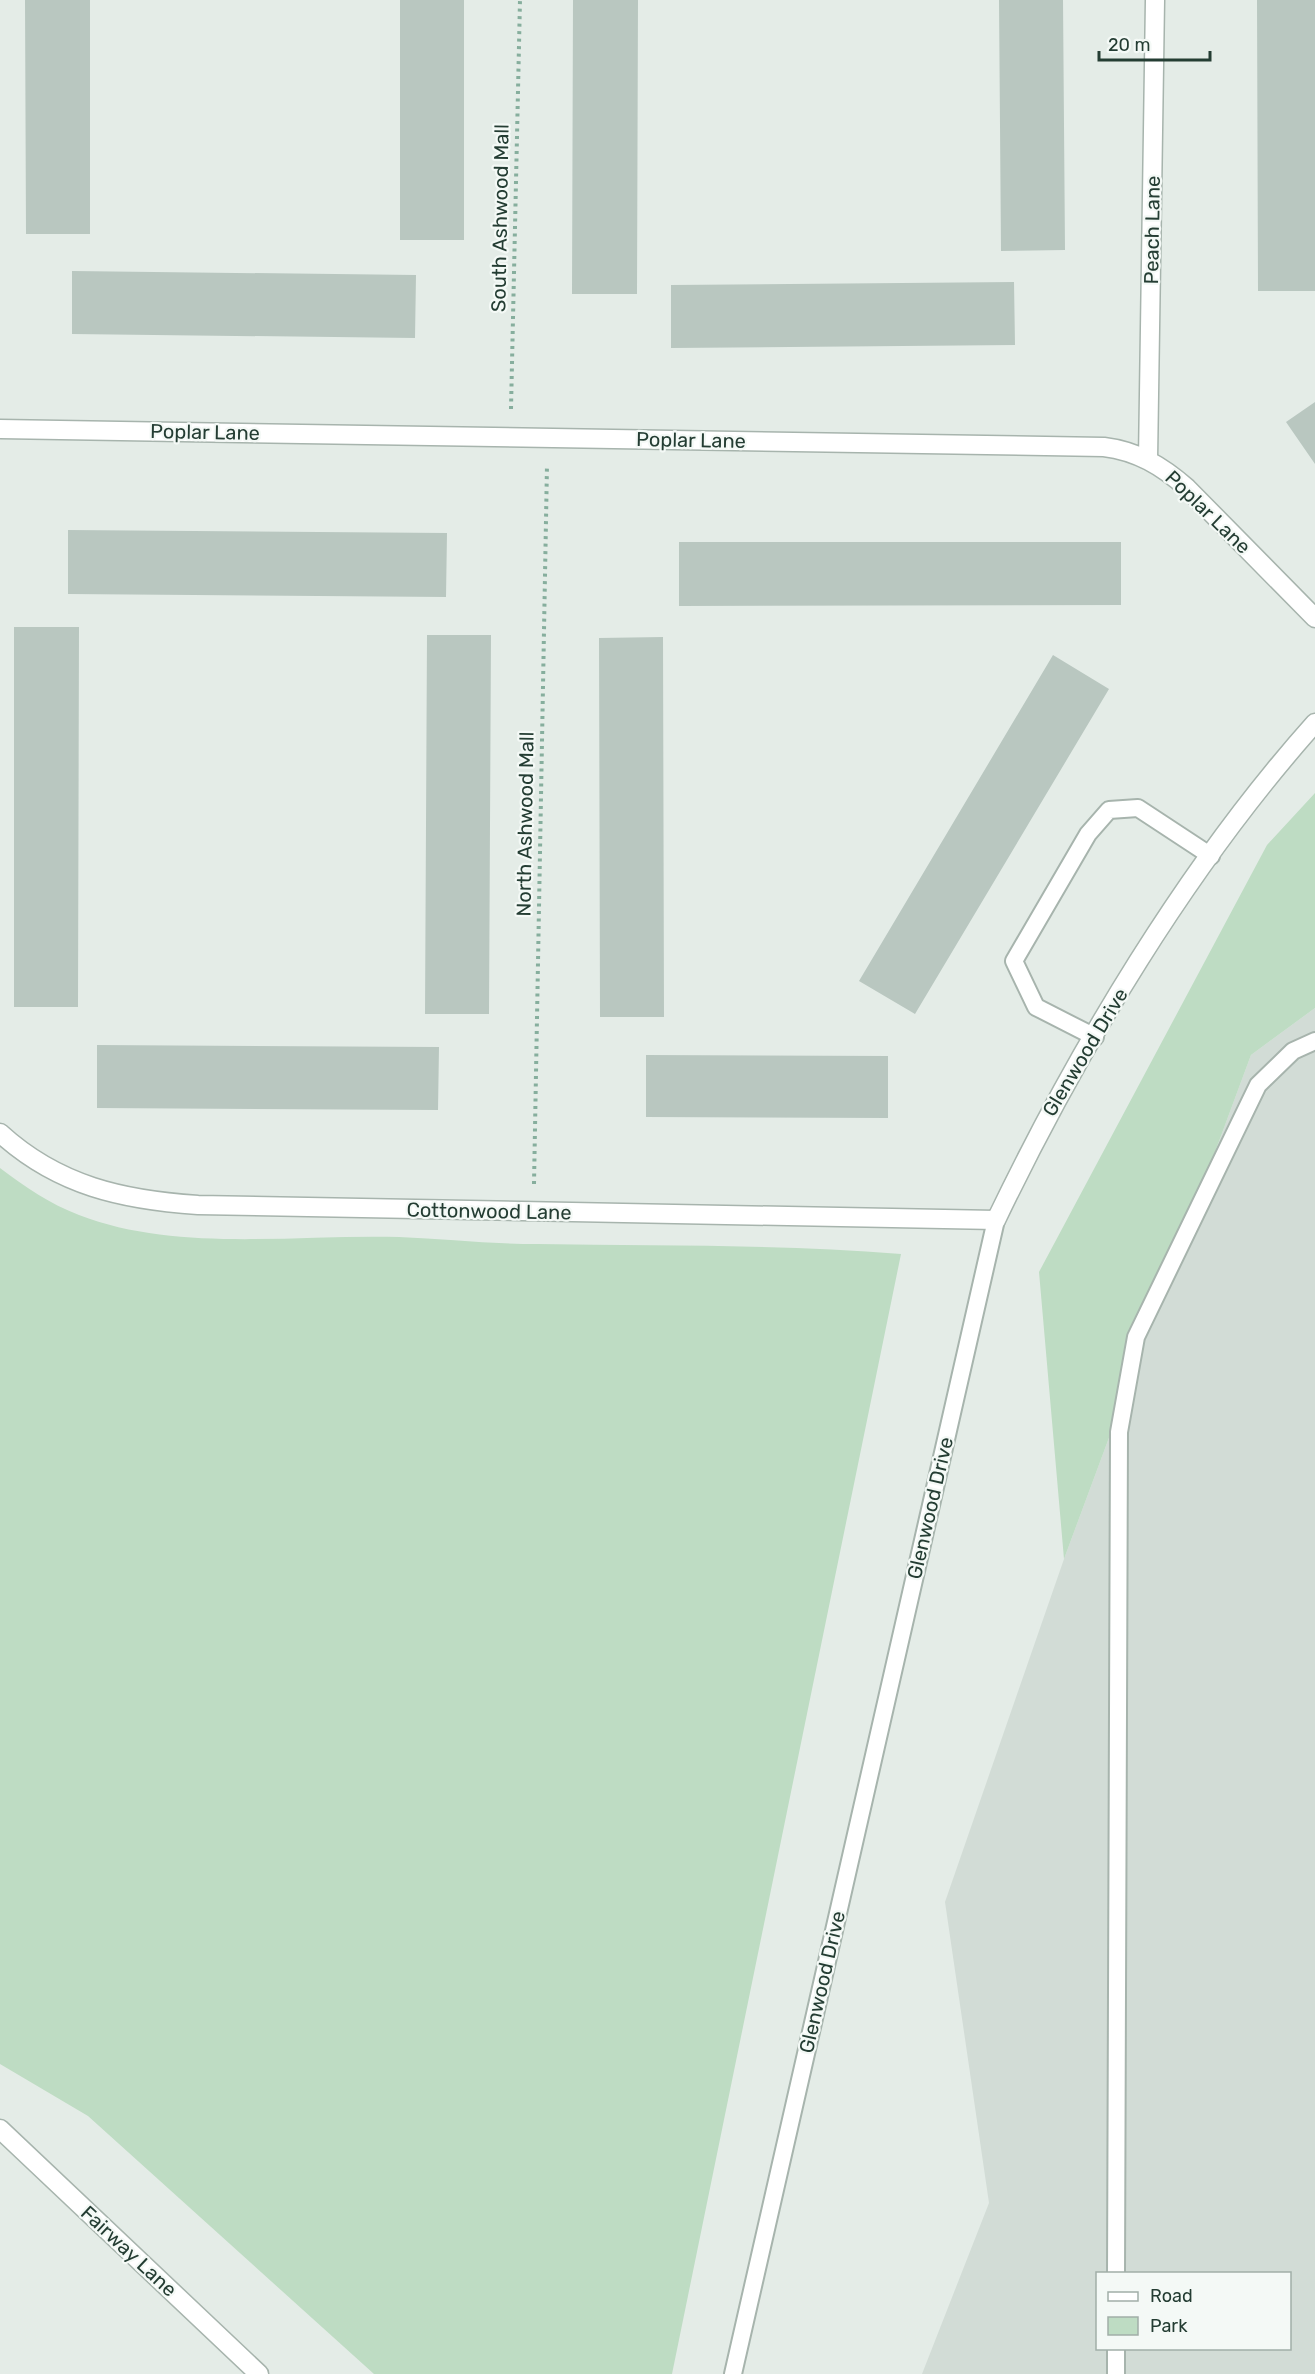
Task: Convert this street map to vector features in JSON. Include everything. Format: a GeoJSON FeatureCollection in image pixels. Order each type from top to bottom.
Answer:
{"type":"FeatureCollection","features":[{"type":"Feature","properties":{"kind":"street","name":"Peach Lane"},"geometry":{"type":"LineString","coordinates":[[1148,460],[1155,0]]}},
{"type":"Feature","properties":{"kind":"street","name":"Poplar Lane"},"geometry":{"type":"LineString","coordinates":[[0,429],[1104,447],[1124,450],[1169,472],[1315,618]]}},
{"type":"Feature","properties":{"kind":"street","name":"Glenwood Drive"},"geometry":{"type":"LineString","coordinates":[[996,1220],[1041,1126],[1140,962],[1247,804],[1315,723]]}},
{"type":"Feature","properties":{"kind":"street","name":"Cottonwood Lane"},"geometry":{"type":"LineString","coordinates":[[0,1133],[34,1160],[66,1178],[103,1191],[146,1201],[533,1212],[996,1220]]}},
{"type":"Feature","properties":{"kind":"street","name":"Fairway Lane"},"geometry":{"type":"LineString","coordinates":[[1,2132],[259,2374]]}},
{"type":"Feature","properties":{"kind":"lane"},"geometry":{"type":"LineString","coordinates":[[1095,1037],[1036,1007],[1014,961],[1088,834],[1109,810],[1138,808],[1211,856]]}},
{"type":"Feature","properties":{"kind":"lane"},"geometry":{"type":"LineString","coordinates":[[1116,2272],[1119,1432],[1136,1337],[1258,1085],[1293,1051],[1315,1041]]}},
{"type":"Feature","properties":{"kind":"lane","name":"Glenwood Drive"},"geometry":{"type":"LineString","coordinates":[[733,2374],[996,1220]]}},
{"type":"Feature","properties":{"kind":"lane"},"geometry":{"type":"LineString","coordinates":[[1116,2350],[1116,2374]]}},
{"type":"Feature","properties":{"kind":"path","name":"South Ashwood Mall"},"geometry":{"type":"LineString","coordinates":[[510,437],[520,0]]}},
{"type":"Feature","properties":{"kind":"path","name":"North Ashwood Mall"},"geometry":{"type":"LineString","coordinates":[[533,1212],[547,438]]}},
{"type":"Feature","properties":{"kind":"shaded area"},"geometry":{"type":"Polygon","coordinates":[[[1315,1008],[1315,2374],[922,2374],[989,2203],[945,1902],[1064,1559],[1251,1055],[1315,1008]]]}},
{"type":"Feature","properties":{"kind":"green space"},"geometry":{"type":"Polygon","coordinates":[[[1315,793],[1315,1008],[1251,1055],[1064,1559],[1039,1272],[1267,845],[1315,793]]]}},
{"type":"Feature","properties":{"kind":"green space"},"geometry":{"type":"Polygon","coordinates":[[[0,1168],[58,1206],[79,1215],[117,1227],[196,1238],[399,1237],[520,1244],[764,1247],[901,1254],[672,2374],[374,2374],[88,2116],[0,2064],[0,1168]]]}},
{"type":"Feature","properties":{"kind":"building"},"geometry":{"type":"Polygon","coordinates":[[[25,0],[90,0],[90,234],[26,234],[25,0]]]}},
{"type":"Feature","properties":{"kind":"building"},"geometry":{"type":"Polygon","coordinates":[[[400,0],[464,0],[464,240],[400,240],[400,0]]]}},
{"type":"Feature","properties":{"kind":"building"},"geometry":{"type":"Polygon","coordinates":[[[573,0],[638,0],[637,294],[572,294],[573,0]]]}},
{"type":"Feature","properties":{"kind":"building"},"geometry":{"type":"Polygon","coordinates":[[[999,0],[1063,0],[1065,250],[1001,251],[999,0]]]}},
{"type":"Feature","properties":{"kind":"building"},"geometry":{"type":"Polygon","coordinates":[[[1257,0],[1315,0],[1315,291],[1258,291],[1257,0]]]}},
{"type":"Feature","properties":{"kind":"building"},"geometry":{"type":"Polygon","coordinates":[[[72,271],[416,275],[415,338],[72,334],[72,271]]]}},
{"type":"Feature","properties":{"kind":"building"},"geometry":{"type":"Polygon","coordinates":[[[1014,282],[1015,345],[671,348],[671,285],[1014,282]]]}},
{"type":"Feature","properties":{"kind":"building"},"geometry":{"type":"Polygon","coordinates":[[[1315,402],[1315,464],[1286,422],[1315,402]]]}},
{"type":"Feature","properties":{"kind":"building"},"geometry":{"type":"Polygon","coordinates":[[[68,530],[447,533],[446,597],[68,594],[68,530]]]}},
{"type":"Feature","properties":{"kind":"building"},"geometry":{"type":"Polygon","coordinates":[[[679,542],[1121,542],[1121,605],[679,606],[679,542]]]}},
{"type":"Feature","properties":{"kind":"building"},"geometry":{"type":"Polygon","coordinates":[[[14,627],[79,627],[78,1007],[14,1007],[14,627]]]}},
{"type":"Feature","properties":{"kind":"building"},"geometry":{"type":"Polygon","coordinates":[[[427,635],[491,635],[489,1014],[425,1014],[427,635]]]}},
{"type":"Feature","properties":{"kind":"building"},"geometry":{"type":"Polygon","coordinates":[[[663,637],[664,1017],[600,1017],[599,638],[663,637]]]}},
{"type":"Feature","properties":{"kind":"building"},"geometry":{"type":"Polygon","coordinates":[[[1053,655],[1109,689],[915,1014],[859,981],[1053,655]]]}},
{"type":"Feature","properties":{"kind":"building"},"geometry":{"type":"Polygon","coordinates":[[[97,1045],[439,1047],[438,1110],[97,1108],[97,1045]]]}},
{"type":"Feature","properties":{"kind":"building"},"geometry":{"type":"Polygon","coordinates":[[[646,1055],[888,1056],[888,1118],[646,1117],[646,1055]]]}}]}
